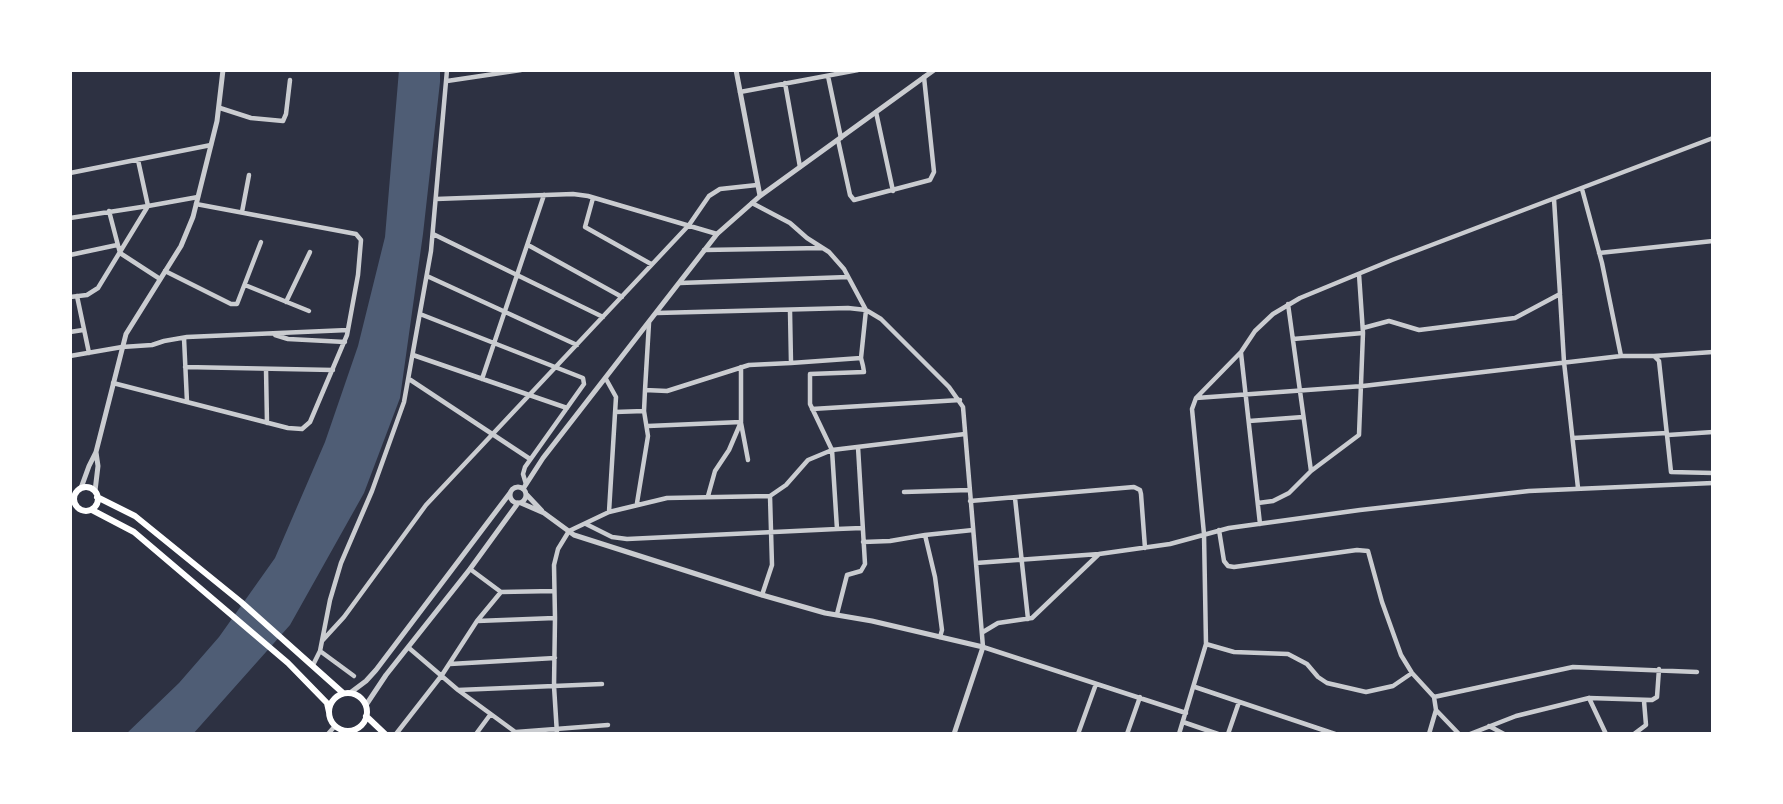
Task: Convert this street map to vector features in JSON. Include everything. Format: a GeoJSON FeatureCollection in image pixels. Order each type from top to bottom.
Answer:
{"type":"FeatureCollection","features":[{"type":"Feature","properties":{"kind":"main road"},"geometry":{"type":"LineString","coordinates":[[88,488],[96,494],[135,516],[241,602],[346,693],[359,697],[366,705],[366,716],[360,726],[352,732],[335,726],[327,703],[288,663],[134,532],[92,510],[81,510],[72,502],[76,491],[88,488]]}},
{"type":"Feature","properties":{"kind":"main road"},"geometry":{"type":"LineString","coordinates":[[92,510],[96,505],[96,494]]}},
{"type":"Feature","properties":{"kind":"main road"},"geometry":{"type":"LineString","coordinates":[[329,712],[333,700],[346,693]]}},
{"type":"Feature","properties":{"kind":"main road"},"geometry":{"type":"LineString","coordinates":[[366,716],[385,734]]}},
{"type":"Feature","properties":{"kind":"street"},"geometry":{"type":"LineString","coordinates":[[76,491],[96,452],[127,334],[181,246],[197,200],[220,108],[223,70]]}},
{"type":"Feature","properties":{"kind":"street"},"geometry":{"type":"LineString","coordinates":[[313,665],[320,651],[330,600],[341,563],[372,491],[404,402],[409,380],[433,234],[447,70]]}},
{"type":"Feature","properties":{"kind":"street"},"geometry":{"type":"LineString","coordinates":[[447,80],[521,70]]}},
{"type":"Feature","properties":{"kind":"street"},"geometry":{"type":"LineString","coordinates":[[736,70],[760,196]]}},
{"type":"Feature","properties":{"kind":"street"},"geometry":{"type":"LineString","coordinates":[[740,92],[859,70]]}},
{"type":"Feature","properties":{"kind":"street"},"geometry":{"type":"LineString","coordinates":[[525,489],[717,234],[760,196],[934,70]]}},
{"type":"Feature","properties":{"kind":"street"},"geometry":{"type":"LineString","coordinates":[[828,75],[851,198],[858,200],[924,183],[933,177],[924,77]]}},
{"type":"Feature","properties":{"kind":"street"},"geometry":{"type":"LineString","coordinates":[[220,108],[251,118],[283,121],[290,80]]}},
{"type":"Feature","properties":{"kind":"street"},"geometry":{"type":"LineString","coordinates":[[785,83],[800,167]]}},
{"type":"Feature","properties":{"kind":"street"},"geometry":{"type":"LineString","coordinates":[[876,112],[893,191]]}},
{"type":"Feature","properties":{"kind":"street"},"geometry":{"type":"LineString","coordinates":[[1179,734],[1206,644],[1204,534],[1192,409],[1196,398],[1241,352],[1264,321],[1288,304],[1359,274],[1713,138]]}},
{"type":"Feature","properties":{"kind":"street"},"geometry":{"type":"LineString","coordinates":[[70,173],[211,145]]}},
{"type":"Feature","properties":{"kind":"street"},"geometry":{"type":"LineString","coordinates":[[70,297],[99,288],[148,206],[138,160]]}},
{"type":"Feature","properties":{"kind":"street"},"geometry":{"type":"LineString","coordinates":[[242,212],[250,175]]}},
{"type":"Feature","properties":{"kind":"street"},"geometry":{"type":"LineString","coordinates":[[322,641],[344,617],[426,505],[689,225],[709,196],[720,188],[757,185]]}},
{"type":"Feature","properties":{"kind":"street"},"geometry":{"type":"LineString","coordinates":[[1582,189],[1621,356]]}},
{"type":"Feature","properties":{"kind":"street"},"geometry":{"type":"LineString","coordinates":[[436,199],[573,194],[717,234]]}},
{"type":"Feature","properties":{"kind":"street"},"geometry":{"type":"LineString","coordinates":[[482,379],[544,195]]}},
{"type":"Feature","properties":{"kind":"street"},"geometry":{"type":"LineString","coordinates":[[593,198],[584,227],[652,264]]}},
{"type":"Feature","properties":{"kind":"street"},"geometry":{"type":"LineString","coordinates":[[1554,199],[1564,362],[1578,489]]}},
{"type":"Feature","properties":{"kind":"street"},"geometry":{"type":"LineString","coordinates":[[70,219],[109,211],[197,200],[242,212],[356,234],[359,237],[360,258],[345,342],[306,427],[297,430],[113,383]]}},
{"type":"Feature","properties":{"kind":"street"},"geometry":{"type":"LineString","coordinates":[[752,203],[790,223],[807,239],[832,254],[866,310],[890,327],[960,400],[963,407],[983,647],[954,734]]}},
{"type":"Feature","properties":{"kind":"street"},"geometry":{"type":"LineString","coordinates":[[109,211],[120,253],[160,279]]}},
{"type":"Feature","properties":{"kind":"street"},"geometry":{"type":"LineString","coordinates":[[433,234],[603,317]]}},
{"type":"Feature","properties":{"kind":"street"},"geometry":{"type":"LineString","coordinates":[[1599,253],[1713,241]]}},
{"type":"Feature","properties":{"kind":"street"},"geometry":{"type":"LineString","coordinates":[[165,271],[237,304],[261,242]]}},
{"type":"Feature","properties":{"kind":"street"},"geometry":{"type":"LineString","coordinates":[[70,255],[117,245]]}},
{"type":"Feature","properties":{"kind":"street"},"geometry":{"type":"LineString","coordinates":[[528,245],[622,297]]}},
{"type":"Feature","properties":{"kind":"street"},"geometry":{"type":"LineString","coordinates":[[704,250],[824,248]]}},
{"type":"Feature","properties":{"kind":"street"},"geometry":{"type":"LineString","coordinates":[[286,302],[310,252]]}},
{"type":"Feature","properties":{"kind":"street"},"geometry":{"type":"LineString","coordinates":[[1258,503],[1282,498],[1311,471],[1360,435],[1363,330],[1359,274]]}},
{"type":"Feature","properties":{"kind":"street"},"geometry":{"type":"LineString","coordinates":[[427,275],[578,345]]}},
{"type":"Feature","properties":{"kind":"street"},"geometry":{"type":"LineString","coordinates":[[680,282],[848,277]]}},
{"type":"Feature","properties":{"kind":"street"},"geometry":{"type":"LineString","coordinates":[[245,285],[309,311]]}},
{"type":"Feature","properties":{"kind":"street"},"geometry":{"type":"LineString","coordinates":[[1293,339],[1363,330],[1389,320],[1419,330],[1515,318],[1560,294]]}},
{"type":"Feature","properties":{"kind":"street"},"geometry":{"type":"LineString","coordinates":[[77,296],[89,353]]}},
{"type":"Feature","properties":{"kind":"street"},"geometry":{"type":"LineString","coordinates":[[1288,304],[1311,471]]}},
{"type":"Feature","properties":{"kind":"street"},"geometry":{"type":"LineString","coordinates":[[790,310],[791,363]]}},
{"type":"Feature","properties":{"kind":"street"},"geometry":{"type":"LineString","coordinates":[[657,313],[866,310]]}},
{"type":"Feature","properties":{"kind":"street"},"geometry":{"type":"LineString","coordinates":[[810,374],[864,372],[861,358],[866,310]]}},
{"type":"Feature","properties":{"kind":"street"},"geometry":{"type":"LineString","coordinates":[[366,705],[386,675],[410,648],[519,503],[525,499],[523,474],[530,459],[584,381],[583,378],[420,313]]}},
{"type":"Feature","properties":{"kind":"street"},"geometry":{"type":"LineString","coordinates":[[637,504],[648,426],[644,411],[649,323]]}},
{"type":"Feature","properties":{"kind":"street"},"geometry":{"type":"LineString","coordinates":[[70,332],[83,330]]}},
{"type":"Feature","properties":{"kind":"street"},"geometry":{"type":"LineString","coordinates":[[70,356],[184,338],[348,330]]}},
{"type":"Feature","properties":{"kind":"street"},"geometry":{"type":"LineString","coordinates":[[275,334],[288,339],[345,342]]}},
{"type":"Feature","properties":{"kind":"street"},"geometry":{"type":"LineString","coordinates":[[184,338],[187,402]]}},
{"type":"Feature","properties":{"kind":"street"},"geometry":{"type":"LineString","coordinates":[[1241,352],[1260,524]]}},
{"type":"Feature","properties":{"kind":"street"},"geometry":{"type":"LineString","coordinates":[[1196,398],[1363,386],[1621,356],[1713,352]]}},
{"type":"Feature","properties":{"kind":"street"},"geometry":{"type":"LineString","coordinates":[[413,355],[567,408]]}},
{"type":"Feature","properties":{"kind":"street"},"geometry":{"type":"LineString","coordinates":[[1654,356],[1659,361],[1671,472],[1713,473]]}},
{"type":"Feature","properties":{"kind":"street"},"geometry":{"type":"LineString","coordinates":[[645,390],[667,391],[741,367],[861,358]]}},
{"type":"Feature","properties":{"kind":"street"},"geometry":{"type":"LineString","coordinates":[[810,363],[809,397],[812,409],[832,450],[837,529]]}},
{"type":"Feature","properties":{"kind":"street"},"geometry":{"type":"LineString","coordinates":[[186,367],[333,370]]}},
{"type":"Feature","properties":{"kind":"street"},"geometry":{"type":"LineString","coordinates":[[741,367],[741,422],[748,460]]}},
{"type":"Feature","properties":{"kind":"street"},"geometry":{"type":"LineString","coordinates":[[266,369],[267,423]]}},
{"type":"Feature","properties":{"kind":"street"},"geometry":{"type":"LineString","coordinates":[[606,379],[615,392],[609,512]]}},
{"type":"Feature","properties":{"kind":"street"},"geometry":{"type":"LineString","coordinates":[[409,380],[530,459]]}},
{"type":"Feature","properties":{"kind":"street"},"geometry":{"type":"LineString","coordinates":[[812,409],[960,400]]}},
{"type":"Feature","properties":{"kind":"street"},"geometry":{"type":"LineString","coordinates":[[615,412],[644,411]]}},
{"type":"Feature","properties":{"kind":"street"},"geometry":{"type":"LineString","coordinates":[[1249,421],[1303,417]]}},
{"type":"Feature","properties":{"kind":"street"},"geometry":{"type":"LineString","coordinates":[[648,426],[741,422]]}},
{"type":"Feature","properties":{"kind":"street"},"geometry":{"type":"LineString","coordinates":[[708,496],[715,471],[729,450],[741,422]]}},
{"type":"Feature","properties":{"kind":"street"},"geometry":{"type":"LineString","coordinates":[[1573,438],[1713,432]]}},
{"type":"Feature","properties":{"kind":"street"},"geometry":{"type":"LineString","coordinates":[[557,731],[554,686],[555,557],[571,533],[609,512],[667,498],[770,496],[786,485],[808,460],[832,450],[965,433]]}},
{"type":"Feature","properties":{"kind":"street"},"geometry":{"type":"LineString","coordinates":[[837,614],[847,575],[864,569],[858,447]]}},
{"type":"Feature","properties":{"kind":"street"},"geometry":{"type":"LineString","coordinates":[[96,452],[96,494]]}},
{"type":"Feature","properties":{"kind":"street"},"geometry":{"type":"LineString","coordinates":[[976,563],[1099,554],[1170,544],[1219,530],[1360,510],[1529,491],[1713,483]]}},
{"type":"Feature","properties":{"kind":"street"},"geometry":{"type":"LineString","coordinates":[[346,693],[366,681],[376,670],[510,493],[517,487],[525,489],[544,513]]}},
{"type":"Feature","properties":{"kind":"street"},"geometry":{"type":"LineString","coordinates":[[970,501],[1137,488],[1141,494],[1145,548]]}},
{"type":"Feature","properties":{"kind":"street"},"geometry":{"type":"LineString","coordinates":[[904,492],[969,490]]}},
{"type":"Feature","properties":{"kind":"street"},"geometry":{"type":"LineString","coordinates":[[510,493],[511,498],[544,513],[571,533],[818,611],[983,647],[1186,713]]}},
{"type":"Feature","properties":{"kind":"street"},"geometry":{"type":"LineString","coordinates":[[762,595],[772,565],[770,496]]}},
{"type":"Feature","properties":{"kind":"street"},"geometry":{"type":"LineString","coordinates":[[1015,498],[1028,620]]}},
{"type":"Feature","properties":{"kind":"street"},"geometry":{"type":"LineString","coordinates":[[586,524],[598,532],[627,539],[862,528]]}},
{"type":"Feature","properties":{"kind":"street"},"geometry":{"type":"LineString","coordinates":[[863,542],[973,530]]}},
{"type":"Feature","properties":{"kind":"street"},"geometry":{"type":"LineString","coordinates":[[1219,530],[1224,561],[1228,566],[1234,567],[1357,550],[1368,551],[1394,638],[1412,673],[1434,697],[1436,710],[1429,734]]}},
{"type":"Feature","properties":{"kind":"street"},"geometry":{"type":"LineString","coordinates":[[925,535],[935,577],[942,630],[940,637]]}},
{"type":"Feature","properties":{"kind":"street"},"geometry":{"type":"LineString","coordinates":[[982,633],[998,623],[1028,620],[1099,554]]}},
{"type":"Feature","properties":{"kind":"street"},"geometry":{"type":"LineString","coordinates":[[470,569],[500,592],[554,591]]}},
{"type":"Feature","properties":{"kind":"street"},"geometry":{"type":"LineString","coordinates":[[396,734],[442,675],[477,621],[500,592]]}},
{"type":"Feature","properties":{"kind":"street"},"geometry":{"type":"LineString","coordinates":[[477,621],[555,618]]}},
{"type":"Feature","properties":{"kind":"street"},"geometry":{"type":"LineString","coordinates":[[1206,644],[1234,652],[1288,654],[1307,664],[1327,683],[1366,692],[1393,686],[1412,673]]}},
{"type":"Feature","properties":{"kind":"street"},"geometry":{"type":"LineString","coordinates":[[410,648],[458,690],[517,733],[608,725]]}},
{"type":"Feature","properties":{"kind":"street"},"geometry":{"type":"LineString","coordinates":[[320,651],[354,676]]}},
{"type":"Feature","properties":{"kind":"street"},"geometry":{"type":"LineString","coordinates":[[449,664],[555,658]]}},
{"type":"Feature","properties":{"kind":"street"},"geometry":{"type":"LineString","coordinates":[[1434,697],[1573,667],[1697,671]]}},
{"type":"Feature","properties":{"kind":"street"},"geometry":{"type":"LineString","coordinates":[[1470,734],[1537,710],[1589,698],[1652,700],[1657,696],[1659,669]]}},
{"type":"Feature","properties":{"kind":"street"},"geometry":{"type":"LineString","coordinates":[[458,690],[602,684]]}},
{"type":"Feature","properties":{"kind":"street"},"geometry":{"type":"LineString","coordinates":[[1078,734],[1096,684]]}},
{"type":"Feature","properties":{"kind":"street"},"geometry":{"type":"LineString","coordinates":[[1195,687],[1322,732],[1335,734]]}},
{"type":"Feature","properties":{"kind":"street"},"geometry":{"type":"LineString","coordinates":[[1127,734],[1140,697]]}},
{"type":"Feature","properties":{"kind":"street"},"geometry":{"type":"LineString","coordinates":[[1589,698],[1606,734]]}},
{"type":"Feature","properties":{"kind":"street"},"geometry":{"type":"LineString","coordinates":[[1634,734],[1646,725],[1644,701]]}},
{"type":"Feature","properties":{"kind":"street"},"geometry":{"type":"LineString","coordinates":[[1228,734],[1239,702]]}},
{"type":"Feature","properties":{"kind":"street"},"geometry":{"type":"LineString","coordinates":[[1436,710],[1460,734]]}},
{"type":"Feature","properties":{"kind":"street"},"geometry":{"type":"LineString","coordinates":[[476,734],[491,715]]}},
{"type":"Feature","properties":{"kind":"street"},"geometry":{"type":"LineString","coordinates":[[1183,722],[1218,734]]}},
{"type":"Feature","properties":{"kind":"street"},"geometry":{"type":"LineString","coordinates":[[328,734],[335,726]]}},
{"type":"Feature","properties":{"kind":"street"},"geometry":{"type":"LineString","coordinates":[[1488,726],[1503,734]]}},
{"type":"Feature","properties":{"kind":"water"},"geometry":{"type":"Polygon","coordinates":[[[399,70],[440,70],[440,82],[423,234],[400,398],[364,493],[290,625],[193,734],[126,734],[179,683],[219,637],[275,558],[325,442],[358,346],[385,237],[399,70]]]}}]}
